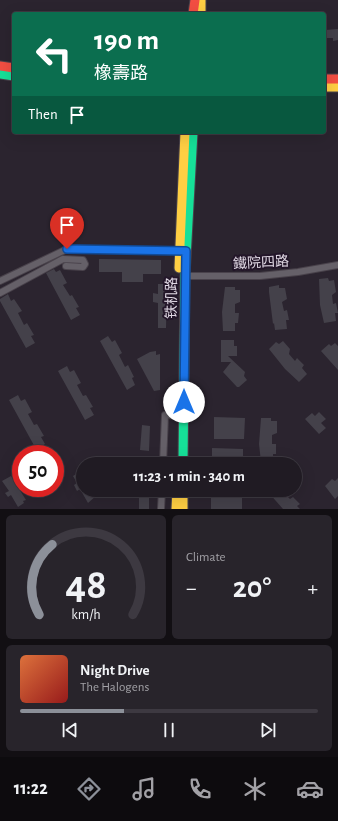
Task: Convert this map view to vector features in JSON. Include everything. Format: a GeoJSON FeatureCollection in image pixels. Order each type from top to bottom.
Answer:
{"type":"FeatureCollection","features":[{"type":"Feature","properties":{"kind":"main road"},"geometry":{"type":"LineString","coordinates":[[193,12],[195,0]]}},
{"type":"Feature","properties":{"kind":"main road"},"geometry":{"type":"LineString","coordinates":[[200,12],[201,0]]}},
{"type":"Feature","properties":{"kind":"main road"},"geometry":{"type":"LineString","coordinates":[[0,66],[12,68]]}},
{"type":"Feature","properties":{"kind":"main road"},"geometry":{"type":"LineString","coordinates":[[0,74],[12,76]]}},
{"type":"Feature","properties":{"kind":"main road"},"geometry":{"type":"LineString","coordinates":[[326,79],[338,79]]}},
{"type":"Feature","properties":{"kind":"main road"},"geometry":{"type":"LineString","coordinates":[[326,87],[338,87]]}},
{"type":"Feature","properties":{"kind":"main road","name":"铁机路"},"geometry":{"type":"LineString","coordinates":[[183,457],[180,416],[185,134]]}},
{"type":"Feature","properties":{"kind":"main road","name":"铁机路"},"geometry":{"type":"LineString","coordinates":[[177,457],[185,276],[183,251],[193,134]]}},
{"type":"Feature","properties":{"kind":"main road"},"geometry":{"type":"LineString","coordinates":[[176,509],[177,497]]}},
{"type":"Feature","properties":{"kind":"main road"},"geometry":{"type":"LineString","coordinates":[[183,497],[183,509]]}},
{"type":"Feature","properties":{"kind":"street"},"geometry":{"type":"LineString","coordinates":[[0,281],[67,249],[183,251]]}},
{"type":"Feature","properties":{"kind":"street"},"geometry":{"type":"LineString","coordinates":[[0,293],[63,259],[83,260],[85,264],[83,267],[66,266]]}},
{"type":"Feature","properties":{"kind":"street","name":"鐵院四路"},"geometry":{"type":"LineString","coordinates":[[185,276],[260,276],[298,272],[338,265]]}},
{"type":"Feature","properties":{"kind":"street"},"geometry":{"type":"LineString","coordinates":[[163,457],[165,415],[180,416]]}},
{"type":"Feature","properties":{"kind":"street"},"geometry":{"type":"LineString","coordinates":[[162,497],[162,509]]}},
{"type":"Feature","properties":{"kind":"building"},"geometry":{"type":"Polygon","coordinates":[[[338,29],[338,40],[333,41],[333,38],[326,38],[326,30],[338,29]]]}},
{"type":"Feature","properties":{"kind":"building"},"geometry":{"type":"Polygon","coordinates":[[[99,259],[161,260],[161,274],[143,274],[143,282],[122,282],[122,272],[99,272],[99,259]]]}},
{"type":"Feature","properties":{"kind":"building"},"geometry":{"type":"Polygon","coordinates":[[[54,269],[56,272],[60,270],[67,283],[63,285],[70,296],[72,295],[79,307],[76,308],[80,315],[71,320],[46,273],[54,269]]]}},
{"type":"Feature","properties":{"kind":"building"},"geometry":{"type":"Polygon","coordinates":[[[328,278],[329,281],[334,280],[336,292],[332,295],[333,304],[336,303],[338,313],[335,313],[336,321],[324,323],[320,305],[319,279],[328,278]]]}},
{"type":"Feature","properties":{"kind":"building"},"geometry":{"type":"Polygon","coordinates":[[[158,284],[167,284],[166,328],[158,328],[158,303],[153,302],[153,293],[158,294],[158,284]]]}},
{"type":"Feature","properties":{"kind":"building"},"geometry":{"type":"Polygon","coordinates":[[[279,285],[279,288],[285,288],[287,299],[282,302],[284,311],[287,310],[289,320],[286,320],[287,329],[275,330],[269,287],[279,285]]]}},
{"type":"Feature","properties":{"kind":"building"},"geometry":{"type":"Polygon","coordinates":[[[225,287],[235,287],[235,290],[240,290],[240,302],[235,304],[235,313],[239,313],[238,323],[235,323],[235,331],[223,331],[222,312],[225,287]]]}},
{"type":"Feature","properties":{"kind":"building"},"geometry":{"type":"Polygon","coordinates":[[[8,294],[11,301],[14,299],[22,311],[18,313],[24,325],[27,323],[34,335],[31,336],[35,343],[26,348],[0,301],[0,299],[8,294]]]}},
{"type":"Feature","properties":{"kind":"building"},"geometry":{"type":"Polygon","coordinates":[[[108,336],[112,342],[115,340],[122,353],[119,355],[125,367],[128,365],[134,377],[132,378],[135,385],[127,390],[100,341],[108,336]]]}},
{"type":"Feature","properties":{"kind":"building"},"geometry":{"type":"Polygon","coordinates":[[[221,340],[234,340],[234,346],[237,346],[237,356],[228,356],[245,372],[244,376],[247,380],[239,387],[237,387],[223,372],[231,362],[221,362],[221,340]]]}},
{"type":"Feature","properties":{"kind":"building"},"geometry":{"type":"Polygon","coordinates":[[[283,341],[290,349],[289,354],[295,361],[297,358],[304,365],[302,368],[307,374],[299,382],[285,369],[269,349],[276,342],[279,344],[283,341]]]}},
{"type":"Feature","properties":{"kind":"building"},"geometry":{"type":"Polygon","coordinates":[[[335,343],[338,346],[338,370],[321,351],[329,344],[331,346],[335,343]]]}},
{"type":"Feature","properties":{"kind":"building"},"geometry":{"type":"Polygon","coordinates":[[[156,351],[156,355],[160,354],[160,390],[154,391],[137,359],[150,352],[156,351]]]}},
{"type":"Feature","properties":{"kind":"building"},"geometry":{"type":"Polygon","coordinates":[[[67,366],[70,372],[74,370],[81,383],[77,385],[83,396],[86,395],[93,407],[90,408],[94,415],[85,420],[58,371],[67,366]]]}},
{"type":"Feature","properties":{"kind":"building"},"geometry":{"type":"Polygon","coordinates":[[[18,395],[21,401],[25,399],[32,412],[28,414],[34,425],[37,424],[44,436],[41,437],[45,444],[34,445],[9,400],[18,395]]]}},
{"type":"Feature","properties":{"kind":"building"},"geometry":{"type":"Polygon","coordinates":[[[319,412],[326,419],[321,423],[326,428],[319,434],[305,419],[312,413],[315,416],[319,412]]]}},
{"type":"Feature","properties":{"kind":"building"},"geometry":{"type":"Polygon","coordinates":[[[214,417],[245,418],[244,439],[214,439],[214,417]]]}},
{"type":"Feature","properties":{"kind":"building"},"geometry":{"type":"Polygon","coordinates":[[[261,418],[271,418],[271,421],[277,421],[277,433],[272,435],[272,444],[276,444],[276,454],[273,454],[273,457],[260,457],[259,444],[261,418]]]}},
{"type":"Feature","properties":{"kind":"building"},"geometry":{"type":"Polygon","coordinates":[[[142,425],[150,426],[149,451],[140,450],[142,425]]]}},
{"type":"Feature","properties":{"kind":"building"},"geometry":{"type":"Polygon","coordinates":[[[212,448],[243,449],[243,457],[212,457],[212,448]]]}},
{"type":"Feature","properties":{"kind":"building"},"geometry":{"type":"Polygon","coordinates":[[[76,474],[76,481],[73,476],[76,474]]]}},
{"type":"Feature","properties":{"kind":"building"},"geometry":{"type":"Polygon","coordinates":[[[11,476],[12,497],[11,495],[8,497],[5,493],[9,491],[2,481],[11,476]]]}},
{"type":"Feature","properties":{"kind":"building"},"geometry":{"type":"Polygon","coordinates":[[[338,478],[338,496],[335,499],[325,486],[332,479],[335,481],[338,478]]]}},
{"type":"Feature","properties":{"kind":"building"},"geometry":{"type":"Polygon","coordinates":[[[12,497],[24,497],[26,500],[23,501],[24,503],[18,507],[12,497]]]}},
{"type":"Feature","properties":{"kind":"building"},"geometry":{"type":"Polygon","coordinates":[[[85,497],[95,497],[88,503],[85,497]]]}},
{"type":"Feature","properties":{"kind":"building"},"geometry":{"type":"Polygon","coordinates":[[[139,497],[149,497],[149,509],[139,509],[139,497]]]}},
{"type":"Feature","properties":{"kind":"building"},"geometry":{"type":"Polygon","coordinates":[[[211,497],[242,497],[242,509],[211,509],[211,497]]]}},
{"type":"Feature","properties":{"kind":"building"},"geometry":{"type":"Polygon","coordinates":[[[272,497],[288,497],[290,499],[293,497],[300,504],[297,506],[300,509],[283,509],[272,497]]]}},
{"type":"Feature","properties":{"kind":"traffic: fast"},"geometry":{"type":"LineString","coordinates":[[0,74],[12,76]]}},
{"type":"Feature","properties":{"kind":"traffic: fast"},"geometry":{"type":"LineString","coordinates":[[183,457],[185,276],[193,134]]}},
{"type":"Feature","properties":{"kind":"traffic: slow"},"geometry":{"type":"LineString","coordinates":[[201,0],[201,12]]}},
{"type":"Feature","properties":{"kind":"traffic: slow"},"geometry":{"type":"LineString","coordinates":[[326,87],[338,87]]}},
{"type":"Feature","properties":{"kind":"traffic: slow"},"geometry":{"type":"LineString","coordinates":[[179,268],[185,134]]}},
{"type":"Feature","properties":{"kind":"traffic: slow"},"geometry":{"type":"LineString","coordinates":[[176,509],[177,497]]}},
{"type":"Feature","properties":{"kind":"traffic: slow"},"geometry":{"type":"LineString","coordinates":[[183,497],[183,509]]}},
{"type":"Feature","properties":{"kind":"traffic: jam"},"geometry":{"type":"LineString","coordinates":[[193,12],[195,0]]}},
{"type":"Feature","properties":{"kind":"traffic: jam"},"geometry":{"type":"LineString","coordinates":[[0,66],[12,68]]}},
{"type":"Feature","properties":{"kind":"traffic: jam"},"geometry":{"type":"LineString","coordinates":[[326,79],[338,79]]}},
{"type":"Feature","properties":{"kind":"route"},"geometry":{"type":"LineString","coordinates":[[67,249],[186,251],[184,402]]}}]}
